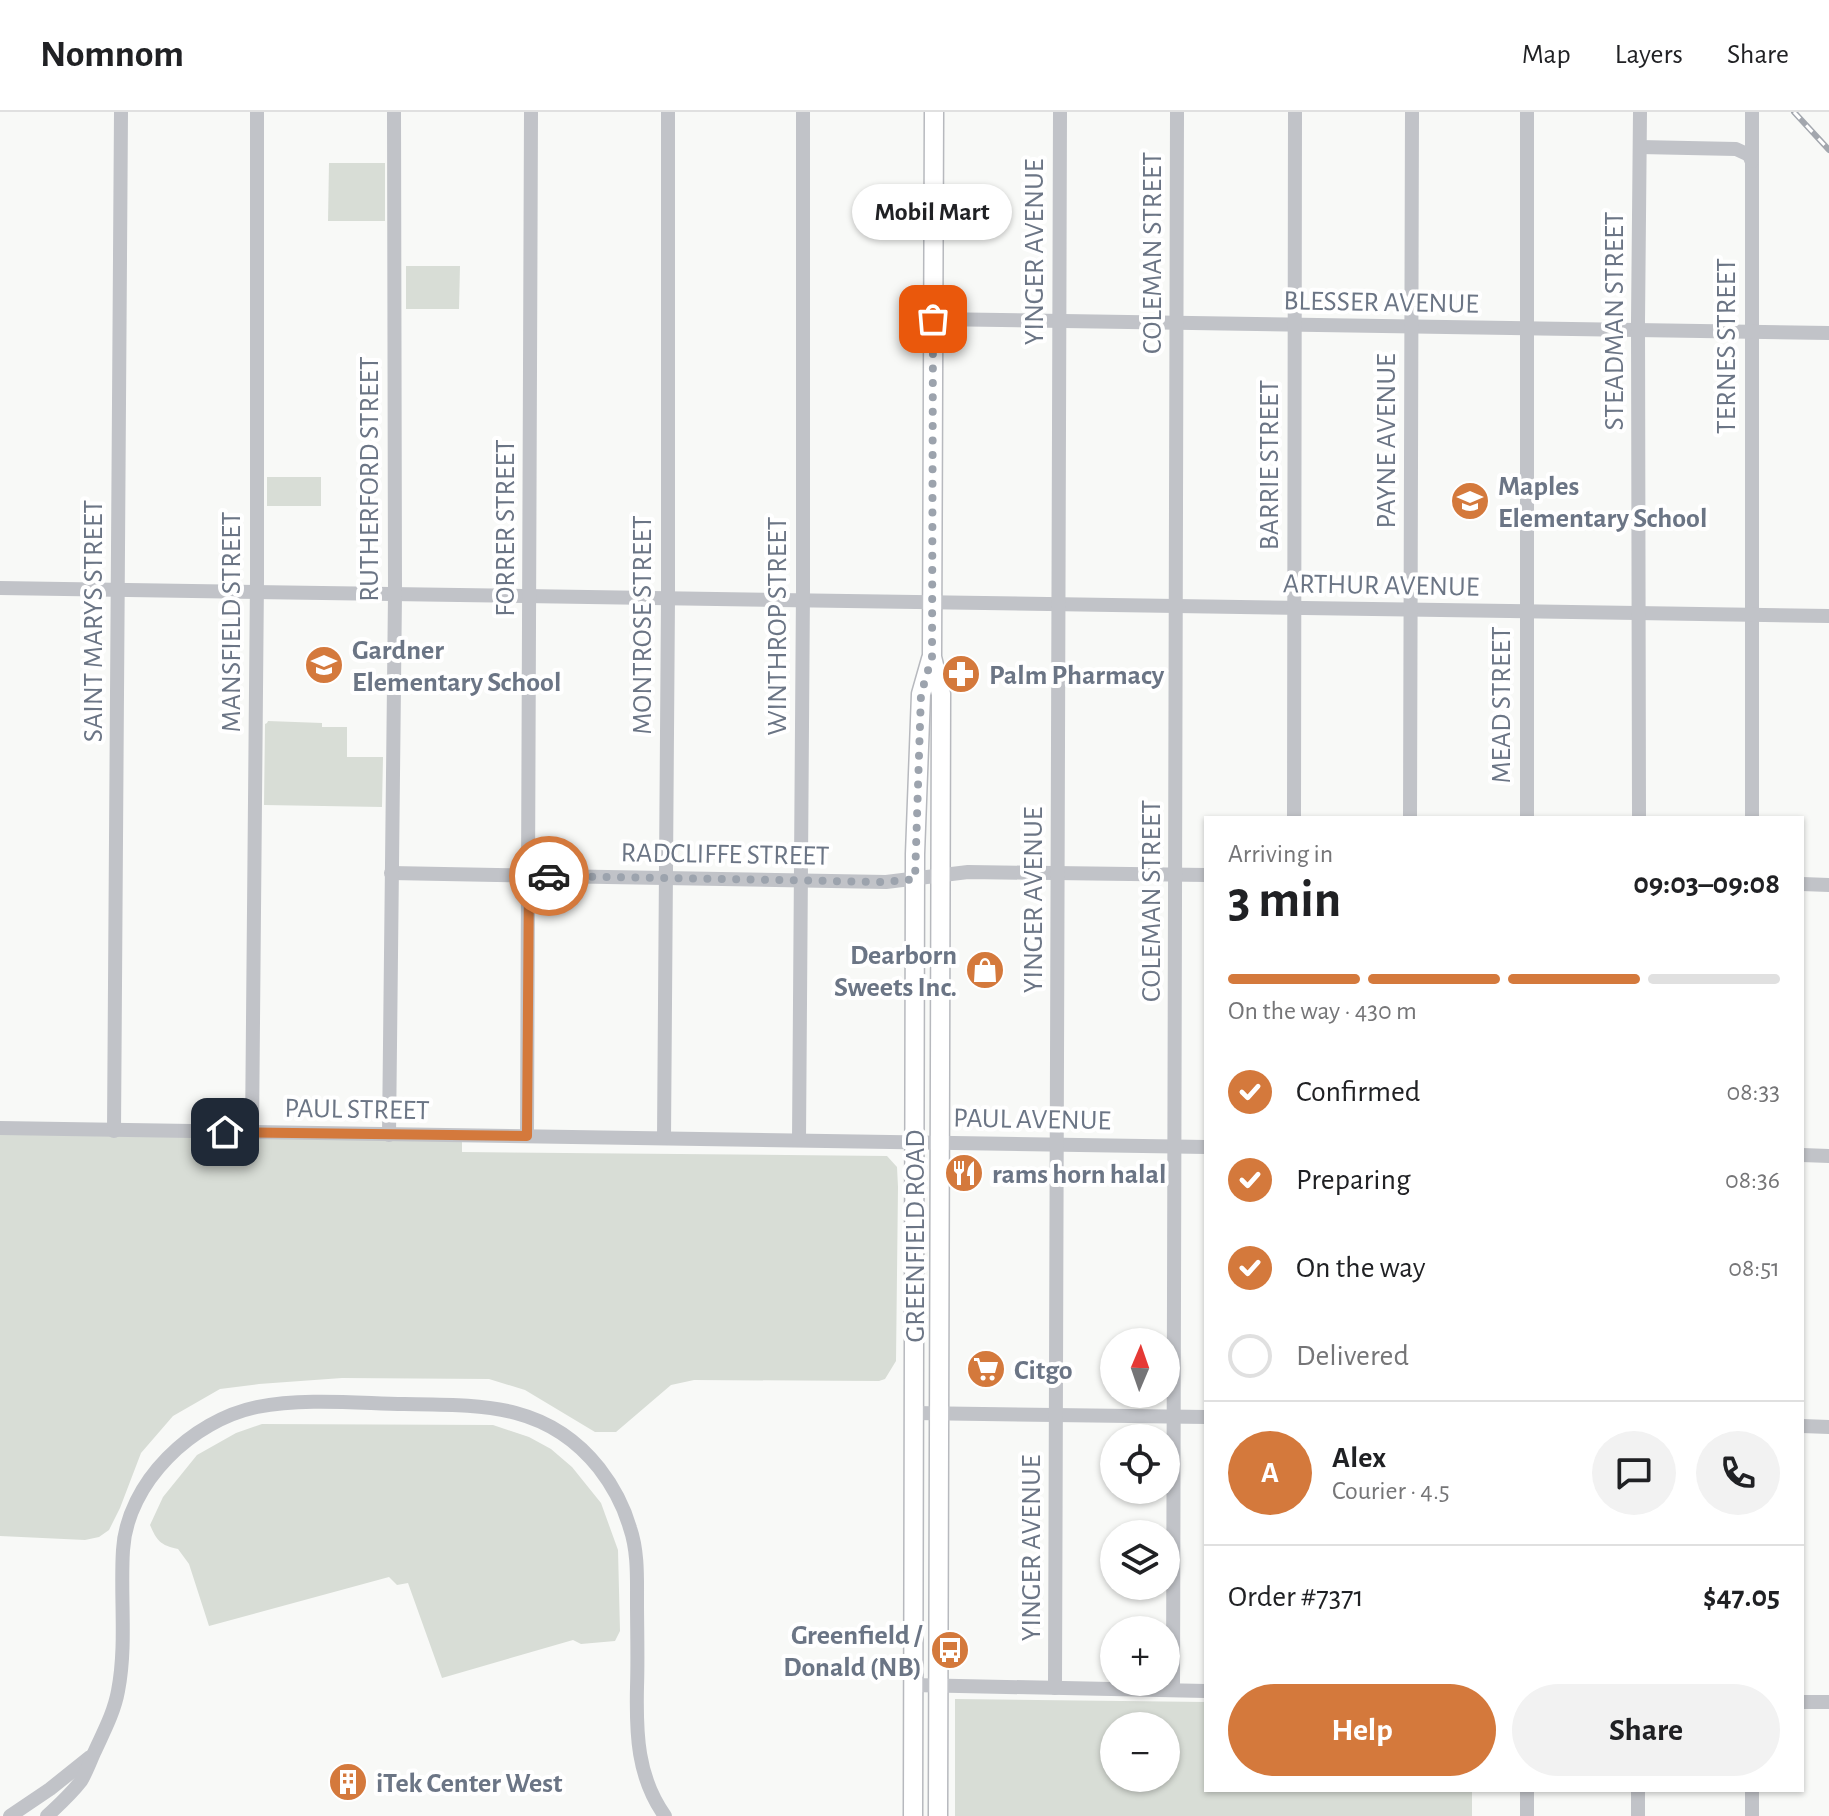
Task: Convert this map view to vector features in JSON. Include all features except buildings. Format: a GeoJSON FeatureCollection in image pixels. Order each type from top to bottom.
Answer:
{"type":"FeatureCollection","features":[{"type":"Feature","properties":{"kind":"main road","name":"GREENFIELD ROAD"},"geometry":{"type":"LineString","coordinates":[[934,112],[932,657],[941,694],[938,1816]]}},
{"type":"Feature","properties":{"kind":"main road","name":"GREENFIELD ROAD"},"geometry":{"type":"LineString","coordinates":[[913,1816],[915,879],[921,694],[932,657]]}},
{"type":"Feature","properties":{"kind":"main road"},"geometry":{"type":"LineString","coordinates":[[914,983],[940,983]]}},
{"type":"Feature","properties":{"kind":"street","name":"SAINT MARYS STREET"},"geometry":{"type":"LineString","coordinates":[[114,1131],[121,112]]}},
{"type":"Feature","properties":{"kind":"street","name":"MANSFIELD STREET"},"geometry":{"type":"LineString","coordinates":[[252,1132],[257,112]]}},
{"type":"Feature","properties":{"kind":"street","name":"RUTHERFORD STREET"},"geometry":{"type":"LineString","coordinates":[[389,1135],[395,594],[394,112]]}},
{"type":"Feature","properties":{"kind":"street","name":"FORRER STREET"},"geometry":{"type":"LineString","coordinates":[[527,1136],[531,112]]}},
{"type":"Feature","properties":{"kind":"street","name":"MONTROSE STREET"},"geometry":{"type":"LineString","coordinates":[[664,1138],[668,112]]}},
{"type":"Feature","properties":{"kind":"street","name":"WINTHROP STREET"},"geometry":{"type":"LineString","coordinates":[[799,1140],[803,112]]}},
{"type":"Feature","properties":{"kind":"street","name":"YINGER AVENUE"},"geometry":{"type":"LineString","coordinates":[[1055,1688],[1060,112]]}},
{"type":"Feature","properties":{"kind":"street","name":"COLEMAN STREET"},"geometry":{"type":"LineString","coordinates":[[1173,1616],[1177,112]]}},
{"type":"Feature","properties":{"kind":"street","name":"BARRIE STREET"},"geometry":{"type":"LineString","coordinates":[[1294,816],[1295,112]]}},
{"type":"Feature","properties":{"kind":"street","name":"PAYNE AVENUE"},"geometry":{"type":"LineString","coordinates":[[1410,816],[1412,112]]}},
{"type":"Feature","properties":{"kind":"street","name":"MEAD STREET"},"geometry":{"type":"LineString","coordinates":[[1527,112],[1527,816]]}},
{"type":"Feature","properties":{"kind":"street","name":"STEADMAN STREET"},"geometry":{"type":"LineString","coordinates":[[1639,816],[1640,112]]}},
{"type":"Feature","properties":{"kind":"street","name":"TERNES STREET"},"geometry":{"type":"LineString","coordinates":[[1752,113],[1752,816]]}},
{"type":"Feature","properties":{"kind":"street"},"geometry":{"type":"LineString","coordinates":[[1640,147],[1736,149],[1749,155],[1752,162]]}},
{"type":"Feature","properties":{"kind":"street","name":"BLESSER AVENUE"},"geometry":{"type":"LineString","coordinates":[[933,319],[1829,333]]}},
{"type":"Feature","properties":{"kind":"street","name":"ARTHUR AVENUE"},"geometry":{"type":"LineString","coordinates":[[0,588],[1829,616]]}},
{"type":"Feature","properties":{"kind":"street","name":"RADCLIFFE STREET"},"geometry":{"type":"LineString","coordinates":[[391,873],[886,882],[968,872],[1204,875]]}},
{"type":"Feature","properties":{"kind":"street"},"geometry":{"type":"LineString","coordinates":[[1804,884],[1829,885]]}},
{"type":"Feature","properties":{"kind":"street","name":"PAUL STREET"},"geometry":{"type":"LineString","coordinates":[[0,1128],[664,1138]]}},
{"type":"Feature","properties":{"kind":"street","name":"PAUL AVENUE"},"geometry":{"type":"LineString","coordinates":[[664,1138],[1204,1147]]}},
{"type":"Feature","properties":{"kind":"street"},"geometry":{"type":"LineString","coordinates":[[1804,1155],[1829,1156]]}},
{"type":"Feature","properties":{"kind":"street"},"geometry":{"type":"LineString","coordinates":[[47,1816],[82,1779],[115,1705],[119,1686],[123,1546],[128,1523],[140,1495],[161,1463],[188,1438],[223,1417],[283,1403],[473,1405],[506,1409],[537,1420],[570,1440],[599,1468],[621,1502],[636,1555],[637,1725],[642,1769],[656,1805],[665,1816]]}},
{"type":"Feature","properties":{"kind":"street"},"geometry":{"type":"LineString","coordinates":[[913,1413],[1204,1417]]}},
{"type":"Feature","properties":{"kind":"street"},"geometry":{"type":"LineString","coordinates":[[1804,1426],[1829,1427]]}},
{"type":"Feature","properties":{"kind":"street"},"geometry":{"type":"LineString","coordinates":[[912,1685],[1100,1689]]}},
{"type":"Feature","properties":{"kind":"street"},"geometry":{"type":"LineString","coordinates":[[1180,1690],[1204,1691]]}},
{"type":"Feature","properties":{"kind":"street"},"geometry":{"type":"LineString","coordinates":[[1804,1702],[1829,1702]]}},
{"type":"Feature","properties":{"kind":"street"},"geometry":{"type":"LineString","coordinates":[[10,1816],[94,1754]]}},
{"type":"Feature","properties":{"kind":"street"},"geometry":{"type":"LineString","coordinates":[[1527,1792],[1527,1816]]}},
{"type":"Feature","properties":{"kind":"street"},"geometry":{"type":"LineString","coordinates":[[1638,1792],[1638,1816]]}},
{"type":"Feature","properties":{"kind":"street"},"geometry":{"type":"LineString","coordinates":[[1752,1792],[1752,1816]]}},
{"type":"Feature","properties":{"kind":"shaded area"},"geometry":{"type":"Polygon","coordinates":[[[329,163],[385,163],[385,221],[328,221],[329,163]]]}},
{"type":"Feature","properties":{"kind":"shaded area"},"geometry":{"type":"Polygon","coordinates":[[[406,266],[460,266],[459,309],[406,309],[406,266]]]}},
{"type":"Feature","properties":{"kind":"shaded area"},"geometry":{"type":"Polygon","coordinates":[[[267,477],[321,477],[321,506],[267,506],[267,477]]]}},
{"type":"Feature","properties":{"kind":"shaded area"},"geometry":{"type":"Polygon","coordinates":[[[268,721],[347,727],[347,757],[383,757],[382,807],[264,805],[265,724],[268,721]]]}},
{"type":"Feature","properties":{"kind":"shaded area"},"geometry":{"type":"Polygon","coordinates":[[[0,1132],[462,1139],[462,1152],[887,1156],[897,1167],[898,1187],[896,1361],[885,1379],[879,1381],[694,1380],[671,1385],[616,1432],[595,1432],[525,1390],[489,1379],[342,1378],[220,1389],[173,1416],[141,1453],[109,1530],[99,1537],[85,1540],[0,1536],[0,1132]]]}},
{"type":"Feature","properties":{"kind":"shaded area"},"geometry":{"type":"Polygon","coordinates":[[[262,1424],[493,1425],[529,1437],[551,1449],[572,1467],[601,1503],[618,1550],[620,1631],[615,1641],[581,1644],[573,1640],[442,1678],[408,1583],[397,1585],[389,1577],[209,1626],[189,1564],[178,1549],[160,1542],[150,1525],[163,1497],[197,1455],[236,1433],[262,1424]]]}},
{"type":"Feature","properties":{"kind":"shaded area"},"geometry":{"type":"Polygon","coordinates":[[[955,1699],[1204,1702],[1204,1792],[1472,1792],[1472,1816],[955,1816],[955,1699]]]}},
{"type":"Feature","properties":{"kind":"railway"},"geometry":{"type":"LineString","coordinates":[[1794,112],[1829,150]]}},
{"type":"Feature","properties":{"kind":"way so far"},"geometry":{"type":"LineString","coordinates":[[549,876],[886,882],[915,879],[921,694],[932,657],[933,319]]}},
{"type":"Feature","properties":{"kind":"place","name":"Mobil Mart"},"geometry":{"type":"Point","coordinates":[933,319]}},
{"type":"Feature","properties":{"kind":"place","name":"Maples Elementary School"},"geometry":{"type":"Point","coordinates":[1470,501]}},
{"type":"Feature","properties":{"kind":"place","name":"Gardner Elementary School"},"geometry":{"type":"Point","coordinates":[324,665]}},
{"type":"Feature","properties":{"kind":"place","name":"Palm Pharmacy"},"geometry":{"type":"Point","coordinates":[961,674]}},
{"type":"Feature","properties":{"kind":"place","name":"Dearborn Sweets Inc."},"geometry":{"type":"Point","coordinates":[985,970]}},
{"type":"Feature","properties":{"kind":"place","name":"rams horn halal"},"geometry":{"type":"Point","coordinates":[964,1173]}},
{"type":"Feature","properties":{"kind":"place","name":"Citgo"},"geometry":{"type":"Point","coordinates":[986,1369]}},
{"type":"Feature","properties":{"kind":"place","name":"Greenfield / Donald (NB)"},"geometry":{"type":"Point","coordinates":[950,1650]}},
{"type":"Feature","properties":{"kind":"place","name":"iTek Center West"},"geometry":{"type":"Point","coordinates":[348,1782]}},
{"type":"Feature","properties":{"kind":"route"},"geometry":{"type":"LineString","coordinates":[[225,1132],[527,1136],[529,875],[549,876]]}}]}
